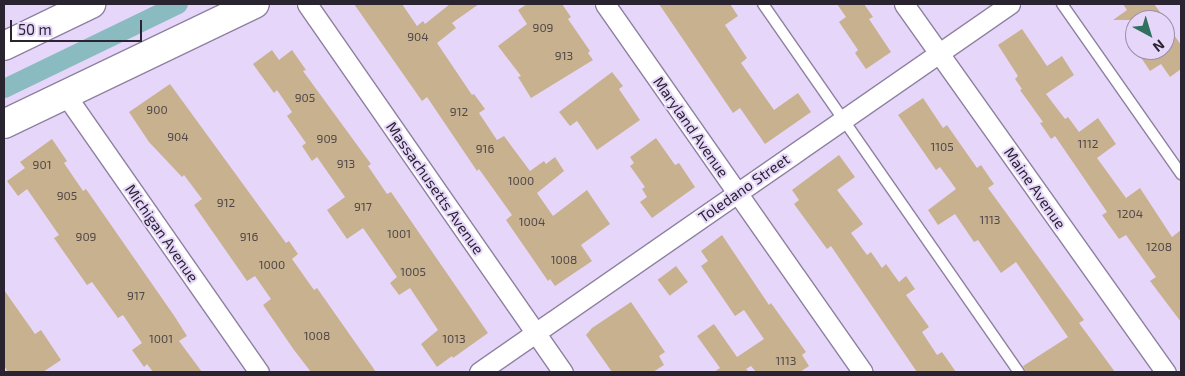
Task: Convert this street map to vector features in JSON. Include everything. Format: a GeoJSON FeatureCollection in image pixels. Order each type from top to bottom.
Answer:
{"type":"FeatureCollection","features":[{"type":"Feature","properties":{"kind":"main road"},"geometry":{"type":"LineString","coordinates":[[4,46],[91,4]]}},
{"type":"Feature","properties":{"kind":"main road"},"geometry":{"type":"LineString","coordinates":[[4,124],[255,4]]}},
{"type":"Feature","properties":{"kind":"street","name":"Massachusetts Avenue"},"geometry":{"type":"LineString","coordinates":[[307,4],[563,372]]}},
{"type":"Feature","properties":{"kind":"street","name":"Maryland Avenue"},"geometry":{"type":"LineString","coordinates":[[605,4],[863,372]]}},
{"type":"Feature","properties":{"kind":"street","name":"Maine Avenue"},"geometry":{"type":"LineString","coordinates":[[904,4],[1166,372]]}},
{"type":"Feature","properties":{"kind":"street","name":"Toledano Street"},"geometry":{"type":"LineString","coordinates":[[479,372],[1010,4]]}},
{"type":"Feature","properties":{"kind":"street","name":"Michigan Avenue"},"geometry":{"type":"LineString","coordinates":[[65,94],[259,372]]}},
{"type":"Feature","properties":{"kind":"lane"},"geometry":{"type":"LineString","coordinates":[[763,4],[1019,372]]}},
{"type":"Feature","properties":{"kind":"lane"},"geometry":{"type":"LineString","coordinates":[[1062,4],[1181,174]]}},
{"type":"Feature","properties":{"kind":"building"},"geometry":{"type":"Polygon","coordinates":[[[354,4],[402,4],[417,26],[423,21],[425,24],[450,4],[479,4],[452,23],[456,28],[437,43],[472,95],[474,94],[485,109],[479,113],[497,140],[504,136],[530,171],[544,161],[546,164],[555,157],[564,171],[537,193],[553,216],[587,190],[610,224],[581,245],[592,261],[555,286],[550,279],[548,281],[506,220],[512,215],[479,169],[477,171],[427,97],[422,101],[354,4]]]}},
{"type":"Feature","properties":{"kind":"building"},"geometry":{"type":"Polygon","coordinates":[[[527,4],[562,4],[571,17],[568,19],[590,51],[588,53],[593,60],[531,98],[518,77],[521,76],[498,46],[527,24],[518,10],[527,4]]]}},
{"type":"Feature","properties":{"kind":"building"},"geometry":{"type":"Polygon","coordinates":[[[659,4],[730,4],[738,16],[725,25],[747,58],[741,63],[774,110],[798,93],[811,112],[765,144],[740,108],[733,113],[659,4]]]}},
{"type":"Feature","properties":{"kind":"building"},"geometry":{"type":"Polygon","coordinates":[[[837,4],[864,4],[873,17],[869,19],[891,52],[866,69],[855,53],[858,50],[839,22],[846,17],[837,4]]]}},
{"type":"Feature","properties":{"kind":"building"},"geometry":{"type":"Polygon","coordinates":[[[1123,4],[1154,4],[1158,10],[1127,10],[1123,4]]]}},
{"type":"Feature","properties":{"kind":"building"},"geometry":{"type":"Polygon","coordinates":[[[1125,11],[1125,20],[1113,20],[1125,11]]]}},
{"type":"Feature","properties":{"kind":"building"},"geometry":{"type":"Polygon","coordinates":[[[1022,29],[1047,66],[1062,56],[1074,75],[1046,94],[1065,119],[1068,117],[1079,132],[1098,118],[1116,144],[1097,158],[1126,198],[1140,188],[1172,237],[1181,230],[1181,322],[1150,281],[1156,277],[1126,235],[1119,239],[1102,215],[1107,212],[1055,136],[1051,139],[1040,123],[1043,122],[1020,90],[1022,89],[1015,79],[1018,76],[998,45],[1022,29]]]}},
{"type":"Feature","properties":{"kind":"building"},"geometry":{"type":"Polygon","coordinates":[[[1175,36],[1181,45],[1181,69],[1170,77],[1161,64],[1150,71],[1143,60],[1175,60],[1175,36]]]}},
{"type":"Feature","properties":{"kind":"building"},"geometry":{"type":"Polygon","coordinates":[[[272,50],[279,60],[292,50],[306,70],[303,71],[371,164],[368,166],[387,194],[391,192],[488,333],[437,367],[421,344],[438,330],[410,288],[399,295],[390,283],[397,277],[363,228],[347,239],[327,210],[345,197],[317,157],[312,161],[302,146],[306,143],[287,116],[292,112],[277,90],[274,93],[253,64],[272,50]]]}},
{"type":"Feature","properties":{"kind":"building"},"geometry":{"type":"Polygon","coordinates":[[[612,72],[623,86],[619,89],[640,120],[597,150],[577,121],[570,126],[559,112],[612,72]]]}},
{"type":"Feature","properties":{"kind":"building"},"geometry":{"type":"Polygon","coordinates":[[[170,84],[286,243],[289,241],[298,254],[292,259],[314,290],[317,288],[376,372],[311,372],[294,350],[263,305],[271,299],[255,276],[247,281],[194,205],[202,199],[184,175],[182,177],[149,142],[129,112],[170,84]]]}},
{"type":"Feature","properties":{"kind":"building"},"geometry":{"type":"Polygon","coordinates":[[[923,98],[943,128],[947,125],[977,168],[981,165],[994,184],[988,188],[1084,320],[1079,323],[1115,372],[1026,372],[1023,366],[1068,337],[1016,262],[1001,273],[978,240],[974,242],[955,214],[938,225],[928,210],[956,189],[940,167],[936,170],[898,115],[923,98]]]}},
{"type":"Feature","properties":{"kind":"building"},"geometry":{"type":"Polygon","coordinates":[[[656,138],[675,165],[679,163],[695,187],[652,218],[640,202],[647,197],[642,189],[645,187],[630,166],[634,163],[630,157],[656,138]]]}},
{"type":"Feature","properties":{"kind":"building"},"geometry":{"type":"Polygon","coordinates":[[[52,139],[67,161],[64,163],[83,191],[86,189],[175,317],[187,336],[179,341],[202,372],[153,372],[147,364],[144,367],[132,350],[142,343],[123,315],[118,318],[92,282],[87,285],[54,238],[59,235],[27,189],[18,196],[7,181],[25,168],[20,162],[52,139]]]}},
{"type":"Feature","properties":{"kind":"building"},"geometry":{"type":"Polygon","coordinates":[[[839,155],[855,177],[837,190],[863,224],[851,233],[867,255],[871,252],[882,268],[886,264],[899,282],[906,276],[915,289],[906,295],[929,327],[922,332],[937,355],[942,352],[956,372],[917,372],[831,246],[827,249],[794,204],[799,200],[792,190],[839,155]]]}},
{"type":"Feature","properties":{"kind":"building"},"geometry":{"type":"Polygon","coordinates":[[[722,235],[769,305],[771,303],[806,352],[802,355],[809,366],[800,372],[756,372],[751,366],[746,369],[749,372],[714,372],[720,368],[697,336],[714,324],[737,357],[764,339],[744,310],[735,316],[701,266],[708,261],[701,251],[722,235]]]}},
{"type":"Feature","properties":{"kind":"building"},"geometry":{"type":"Polygon","coordinates":[[[676,266],[688,282],[670,296],[658,280],[676,266]]]}},
{"type":"Feature","properties":{"kind":"building"},"geometry":{"type":"Polygon","coordinates":[[[4,290],[35,334],[41,330],[61,360],[43,372],[8,372],[4,366],[4,290]]]}},
{"type":"Feature","properties":{"kind":"building"},"geometry":{"type":"Polygon","coordinates":[[[631,302],[665,352],[659,356],[664,365],[653,372],[612,372],[586,335],[592,328],[631,302]]]}},
{"type":"Feature","properties":{"kind":"waterway"},"geometry":{"type":"LineString","coordinates":[[4,88],[178,4]]}}]}
